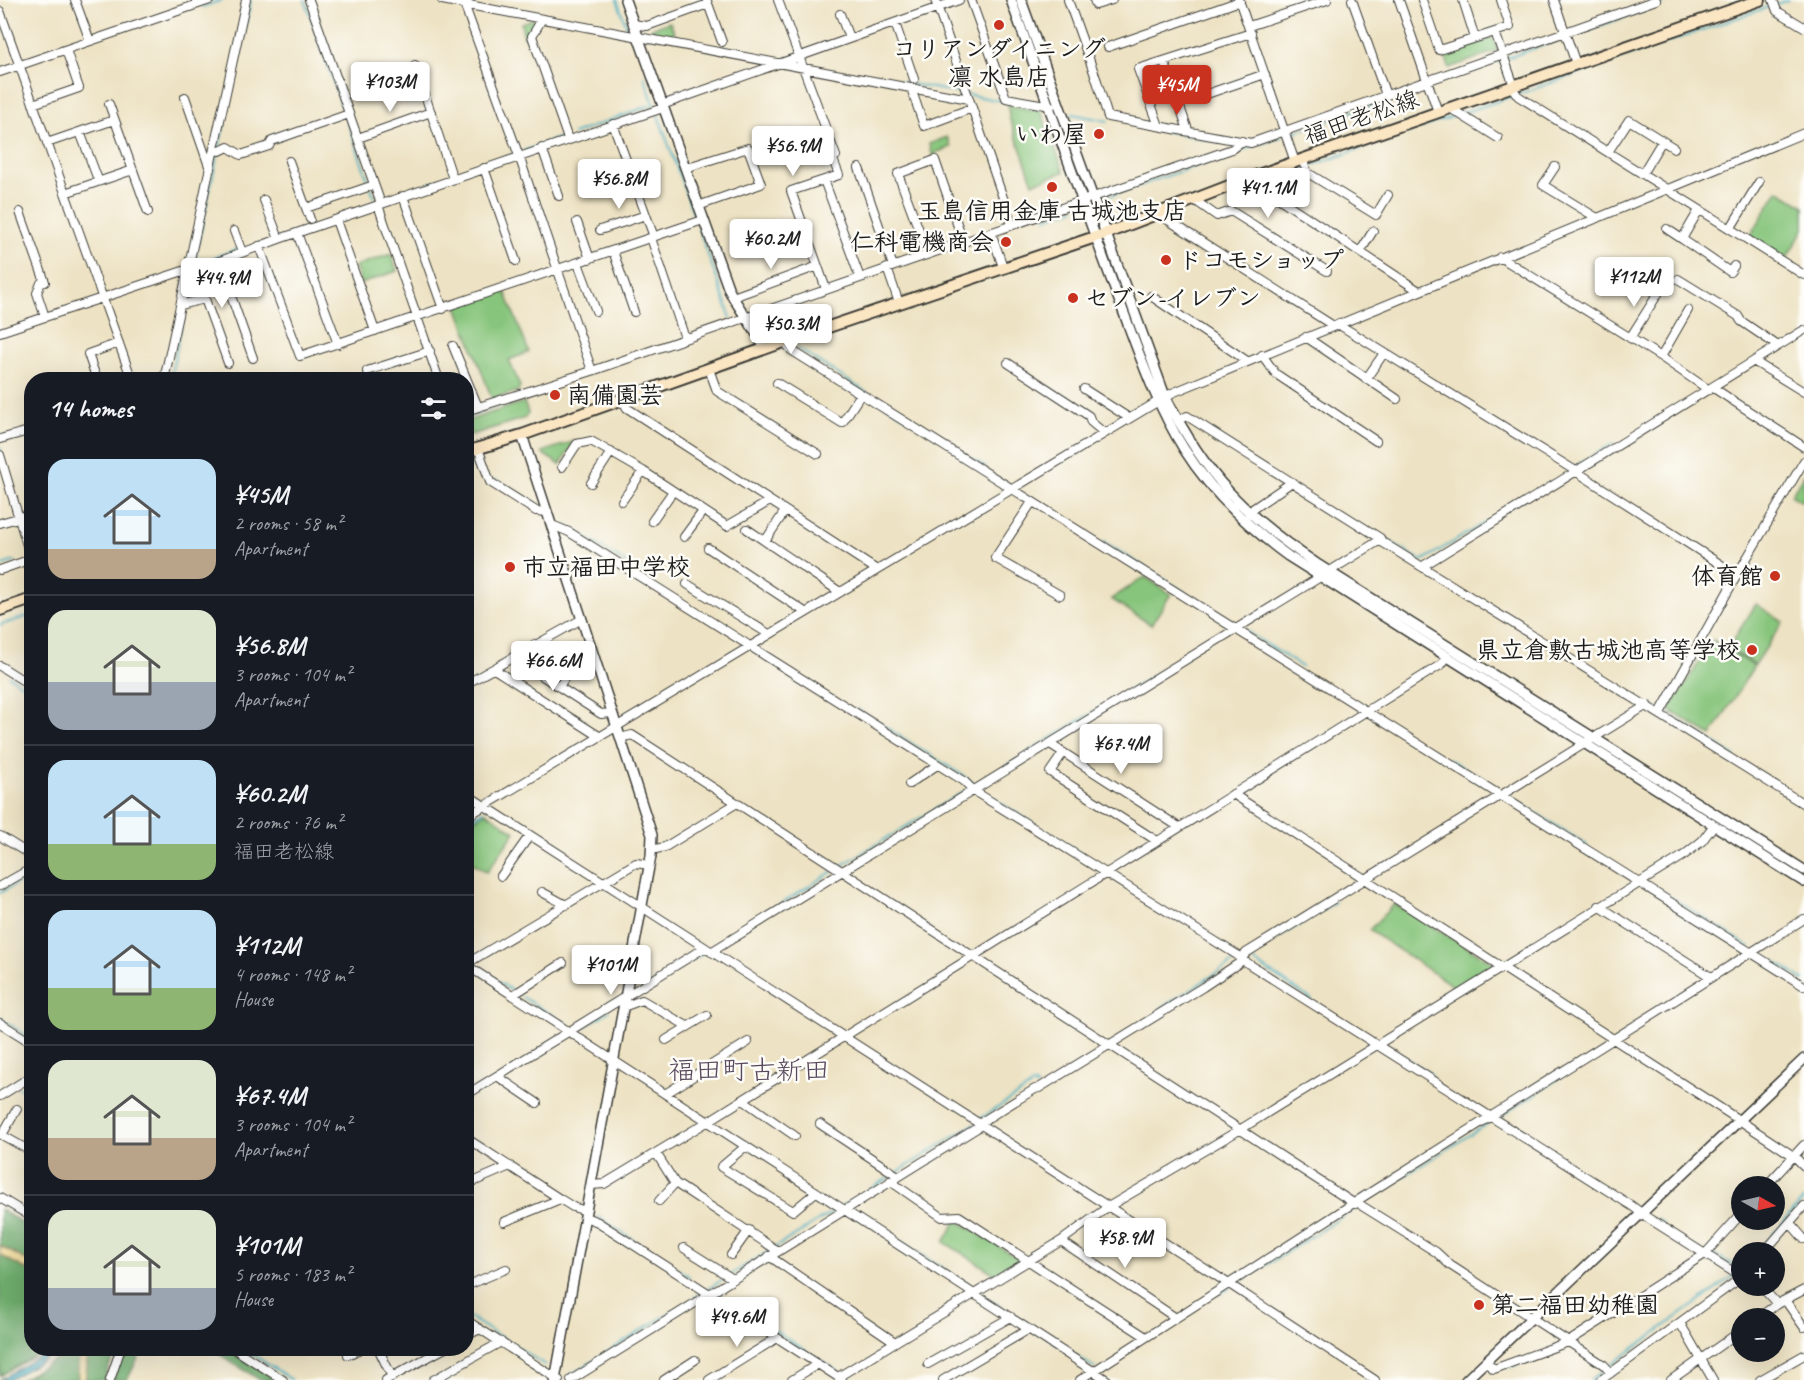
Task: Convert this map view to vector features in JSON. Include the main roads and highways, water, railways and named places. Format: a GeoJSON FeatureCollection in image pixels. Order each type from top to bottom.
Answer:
{"type":"FeatureCollection","features":[{"type":"Feature","properties":{"kind":"main road","name":"福田老松線"},"geometry":{"type":"LineString","coordinates":[[474,449],[522,435],[765,349],[1107,233],[1193,199],[1258,182],[1438,112],[1457,112],[1576,64],[1760,0]]}},
{"type":"Feature","properties":{"kind":"main road"},"geometry":{"type":"LineString","coordinates":[[0,610],[24,602]]}},
{"type":"Feature","properties":{"kind":"water"},"geometry":{"type":"Polygon","coordinates":[[[39,1356],[50,1356],[8,1380],[0,1380],[39,1356]]]}},
{"type":"Feature","properties":{"kind":"waterway"},"geometry":{"type":"LineString","coordinates":[[202,7],[222,0]]}},
{"type":"Feature","properties":{"kind":"waterway"},"geometry":{"type":"LineString","coordinates":[[193,267],[251,0]]}},
{"type":"Feature","properties":{"kind":"waterway"},"geometry":{"type":"LineString","coordinates":[[305,0],[343,110]]}},
{"type":"Feature","properties":{"kind":"waterway"},"geometry":{"type":"LineString","coordinates":[[617,0],[628,31]]}},
{"type":"Feature","properties":{"kind":"waterway"},"geometry":{"type":"LineString","coordinates":[[1289,134],[1673,0]]}},
{"type":"Feature","properties":{"kind":"waterway"},"geometry":{"type":"LineString","coordinates":[[1519,94],[1788,0]]}},
{"type":"Feature","properties":{"kind":"waterway"},"geometry":{"type":"LineString","coordinates":[[863,75],[1007,102]]}},
{"type":"Feature","properties":{"kind":"waterway"},"geometry":{"type":"LineString","coordinates":[[573,134],[654,104],[644,76]]}},
{"type":"Feature","properties":{"kind":"waterway"},"geometry":{"type":"LineString","coordinates":[[1462,113],[1513,96]]}},
{"type":"Feature","properties":{"kind":"waterway"},"geometry":{"type":"LineString","coordinates":[[1025,105],[1040,108]]}},
{"type":"Feature","properties":{"kind":"waterway"},"geometry":{"type":"LineString","coordinates":[[1072,114],[1108,121]]}},
{"type":"Feature","properties":{"kind":"waterway"},"geometry":{"type":"LineString","coordinates":[[658,115],[694,216]]}},
{"type":"Feature","properties":{"kind":"waterway"},"geometry":{"type":"LineString","coordinates":[[1210,204],[1218,198],[1457,115]]}},
{"type":"Feature","properties":{"kind":"waterway"},"geometry":{"type":"LineString","coordinates":[[347,120],[369,183]]}},
{"type":"Feature","properties":{"kind":"waterway"},"geometry":{"type":"LineString","coordinates":[[1158,130],[1235,144]]}},
{"type":"Feature","properties":{"kind":"waterway"},"geometry":{"type":"LineString","coordinates":[[1260,144],[1282,136]]}},
{"type":"Feature","properties":{"kind":"waterway"},"geometry":{"type":"LineString","coordinates":[[524,151],[562,137]]}},
{"type":"Feature","properties":{"kind":"waterway"},"geometry":{"type":"LineString","coordinates":[[1103,198],[1254,146]]}},
{"type":"Feature","properties":{"kind":"waterway"},"geometry":{"type":"LineString","coordinates":[[458,173],[512,155]]}},
{"type":"Feature","properties":{"kind":"waterway"},"geometry":{"type":"LineString","coordinates":[[425,185],[448,177]]}},
{"type":"Feature","properties":{"kind":"waterway"},"geometry":{"type":"LineString","coordinates":[[371,188],[376,202]]}},
{"type":"Feature","properties":{"kind":"waterway"},"geometry":{"type":"LineString","coordinates":[[1045,218],[1076,208]]}},
{"type":"Feature","properties":{"kind":"waterway"},"geometry":{"type":"LineString","coordinates":[[698,227],[731,318]]}},
{"type":"Feature","properties":{"kind":"waterway"},"geometry":{"type":"LineString","coordinates":[[193,266],[237,249]]}},
{"type":"Feature","properties":{"kind":"waterway"},"geometry":{"type":"LineString","coordinates":[[172,372],[192,273]]}},
{"type":"Feature","properties":{"kind":"waterway"},"geometry":{"type":"LineString","coordinates":[[798,349],[985,467]]}},
{"type":"Feature","properties":{"kind":"waterway"},"geometry":{"type":"LineString","coordinates":[[474,414],[538,392]]}},
{"type":"Feature","properties":{"kind":"waterway"},"geometry":{"type":"LineString","coordinates":[[1573,468],[1614,443]]}},
{"type":"Feature","properties":{"kind":"waterway"},"geometry":{"type":"LineString","coordinates":[[0,447],[2,455]]}},
{"type":"Feature","properties":{"kind":"waterway"},"geometry":{"type":"LineString","coordinates":[[496,480],[534,504]]}},
{"type":"Feature","properties":{"kind":"waterway"},"geometry":{"type":"LineString","coordinates":[[1383,540],[1387,540],[1422,561],[1553,481]]}},
{"type":"Feature","properties":{"kind":"waterway"},"geometry":{"type":"LineString","coordinates":[[0,529],[16,524]]}},
{"type":"Feature","properties":{"kind":"waterway"},"geometry":{"type":"LineString","coordinates":[[566,525],[642,573]]}},
{"type":"Feature","properties":{"kind":"waterway"},"geometry":{"type":"LineString","coordinates":[[1104,542],[1237,625]]}},
{"type":"Feature","properties":{"kind":"waterway"},"geometry":{"type":"LineString","coordinates":[[0,566],[15,561]]}},
{"type":"Feature","properties":{"kind":"waterway"},"geometry":{"type":"LineString","coordinates":[[0,625],[24,618]]}},
{"type":"Feature","properties":{"kind":"waterway"},"geometry":{"type":"LineString","coordinates":[[1243,629],[1302,667]]}},
{"type":"Feature","properties":{"kind":"waterway"},"geometry":{"type":"LineString","coordinates":[[1665,712],[1699,651]]}},
{"type":"Feature","properties":{"kind":"waterway"},"geometry":{"type":"LineString","coordinates":[[976,785],[1188,654]]}},
{"type":"Feature","properties":{"kind":"waterway"},"geometry":{"type":"LineString","coordinates":[[9,676],[24,686]]}},
{"type":"Feature","properties":{"kind":"waterway"},"geometry":{"type":"LineString","coordinates":[[1650,705],[1661,710]]}},
{"type":"Feature","properties":{"kind":"waterway"},"geometry":{"type":"LineString","coordinates":[[857,709],[976,786]]}},
{"type":"Feature","properties":{"kind":"waterway"},"geometry":{"type":"LineString","coordinates":[[1666,713],[1734,756]]}},
{"type":"Feature","properties":{"kind":"waterway"},"geometry":{"type":"LineString","coordinates":[[1449,759],[1587,845]]}},
{"type":"Feature","properties":{"kind":"waterway"},"geometry":{"type":"LineString","coordinates":[[839,867],[968,789]]}},
{"type":"Feature","properties":{"kind":"waterway"},"geometry":{"type":"LineString","coordinates":[[980,790],[1107,870]]}},
{"type":"Feature","properties":{"kind":"waterway"},"geometry":{"type":"LineString","coordinates":[[474,817],[484,811]]}},
{"type":"Feature","properties":{"kind":"waterway"},"geometry":{"type":"LineString","coordinates":[[710,948],[835,870]]}},
{"type":"Feature","properties":{"kind":"waterway"},"geometry":{"type":"LineString","coordinates":[[1112,873],[1123,879]]}},
{"type":"Feature","properties":{"kind":"waterway"},"geometry":{"type":"LineString","coordinates":[[0,893],[24,880]]}},
{"type":"Feature","properties":{"kind":"waterway"},"geometry":{"type":"LineString","coordinates":[[1645,881],[1750,947]]}},
{"type":"Feature","properties":{"kind":"waterway"},"geometry":{"type":"LineString","coordinates":[[1246,958],[1335,902]]}},
{"type":"Feature","properties":{"kind":"waterway"},"geometry":{"type":"LineString","coordinates":[[1758,951],[1804,980]]}},
{"type":"Feature","properties":{"kind":"waterway"},"geometry":{"type":"LineString","coordinates":[[640,993],[705,952]]}},
{"type":"Feature","properties":{"kind":"waterway"},"geometry":{"type":"LineString","coordinates":[[1247,957],[1312,1000]]}},
{"type":"Feature","properties":{"kind":"waterway"},"geometry":{"type":"LineString","coordinates":[[1161,1008],[1237,960]]}},
{"type":"Feature","properties":{"kind":"waterway"},"geometry":{"type":"LineString","coordinates":[[474,966],[514,992]]}},
{"type":"Feature","properties":{"kind":"waterway"},"geometry":{"type":"LineString","coordinates":[[522,997],[567,1024]]}},
{"type":"Feature","properties":{"kind":"waterway"},"geometry":{"type":"LineString","coordinates":[[576,1032],[609,1011]]}},
{"type":"Feature","properties":{"kind":"waterway"},"geometry":{"type":"LineString","coordinates":[[0,1018],[24,1034]]}},
{"type":"Feature","properties":{"kind":"waterway"},"geometry":{"type":"LineString","coordinates":[[1383,1044],[1432,1075]]}},
{"type":"Feature","properties":{"kind":"waterway"},"geometry":{"type":"LineString","coordinates":[[1498,1118],[1581,1064]]}},
{"type":"Feature","properties":{"kind":"waterway"},"geometry":{"type":"LineString","coordinates":[[978,1120],[1033,1085],[1037,1086]]}},
{"type":"Feature","properties":{"kind":"waterway"},"geometry":{"type":"LineString","coordinates":[[19,1089],[24,1086]]}},
{"type":"Feature","properties":{"kind":"waterway"},"geometry":{"type":"LineString","coordinates":[[1363,1202],[1493,1120]]}},
{"type":"Feature","properties":{"kind":"waterway"},"geometry":{"type":"LineString","coordinates":[[898,1172],[974,1124]]}},
{"type":"Feature","properties":{"kind":"waterway"},"geometry":{"type":"LineString","coordinates":[[732,1274],[893,1175]]}},
{"type":"Feature","properties":{"kind":"waterway"},"geometry":{"type":"LineString","coordinates":[[1766,1242],[1804,1199]]}},
{"type":"Feature","properties":{"kind":"waterway"},"geometry":{"type":"LineString","coordinates":[[0,1203],[24,1216]]}},
{"type":"Feature","properties":{"kind":"waterway"},"geometry":{"type":"LineString","coordinates":[[1235,1285],[1359,1206]]}},
{"type":"Feature","properties":{"kind":"waterway"},"geometry":{"type":"LineString","coordinates":[[851,1210],[975,1289]]}},
{"type":"Feature","properties":{"kind":"waterway"},"geometry":{"type":"LineString","coordinates":[[598,1217],[690,1277]]}},
{"type":"Feature","properties":{"kind":"waterway"},"geometry":{"type":"LineString","coordinates":[[1657,1219],[1663,1223]]}},
{"type":"Feature","properties":{"kind":"waterway"},"geometry":{"type":"LineString","coordinates":[[1710,1252],[1731,1264]]}},
{"type":"Feature","properties":{"kind":"waterway"},"geometry":{"type":"LineString","coordinates":[[706,1290],[727,1277]]}},
{"type":"Feature","properties":{"kind":"waterway"},"geometry":{"type":"LineString","coordinates":[[1590,1380],[1731,1278]]}},
{"type":"Feature","properties":{"kind":"waterway"},"geometry":{"type":"LineString","coordinates":[[1219,1294],[1230,1288]]}},
{"type":"Feature","properties":{"kind":"waterway"},"geometry":{"type":"LineString","coordinates":[[715,1292],[851,1380]]}},
{"type":"Feature","properties":{"kind":"waterway"},"geometry":{"type":"LineString","coordinates":[[569,1376],[702,1293]]}},
{"type":"Feature","properties":{"kind":"waterway"},"geometry":{"type":"LineString","coordinates":[[980,1293],[1095,1368]]}},
{"type":"Feature","properties":{"kind":"waterway"},"geometry":{"type":"LineString","coordinates":[[474,1320],[545,1365]]}},
{"type":"Feature","properties":{"kind":"waterway"},"geometry":{"type":"LineString","coordinates":[[1509,1367],[1569,1346]]}},
{"type":"Feature","properties":{"kind":"waterway"},"geometry":{"type":"LineString","coordinates":[[255,1356],[292,1380]]}},
{"type":"Feature","properties":{"kind":"waterway"},"geometry":{"type":"LineString","coordinates":[[1087,1380],[1096,1374]]}},
{"type":"Feature","properties":{"kind":"place","name":"コリアンダイニング 凛 水島店"},"geometry":{"type":"Point","coordinates":[999,25]}},
{"type":"Feature","properties":{"kind":"place","name":"いわ屋"},"geometry":{"type":"Point","coordinates":[1099,134]}},
{"type":"Feature","properties":{"kind":"place","name":"玉島信用金庫 古城池支店"},"geometry":{"type":"Point","coordinates":[1052,187]}},
{"type":"Feature","properties":{"kind":"place","name":"仁科電機商会"},"geometry":{"type":"Point","coordinates":[1006,242]}},
{"type":"Feature","properties":{"kind":"place","name":"ドコモショップ"},"geometry":{"type":"Point","coordinates":[1166,260]}},
{"type":"Feature","properties":{"kind":"place","name":"セブン-イレブン"},"geometry":{"type":"Point","coordinates":[1073,298]}},
{"type":"Feature","properties":{"kind":"place","name":"南備園芸"},"geometry":{"type":"Point","coordinates":[555,395]}},
{"type":"Feature","properties":{"kind":"place","name":"市立福田中学校"},"geometry":{"type":"Point","coordinates":[510,567]}},
{"type":"Feature","properties":{"kind":"place","name":"体育館"},"geometry":{"type":"Point","coordinates":[1775,576]}},
{"type":"Feature","properties":{"kind":"place","name":"県立倉敷古城池高等学校"},"geometry":{"type":"Point","coordinates":[1752,650]}},
{"type":"Feature","properties":{"kind":"place","name":"第二福田幼稚園"},"geometry":{"type":"Point","coordinates":[1479,1305]}},
{"type":"Feature","properties":{"kind":"district","name":"福田町古新田"},"geometry":{"type":"Point","coordinates":[749,1070]}}]}
